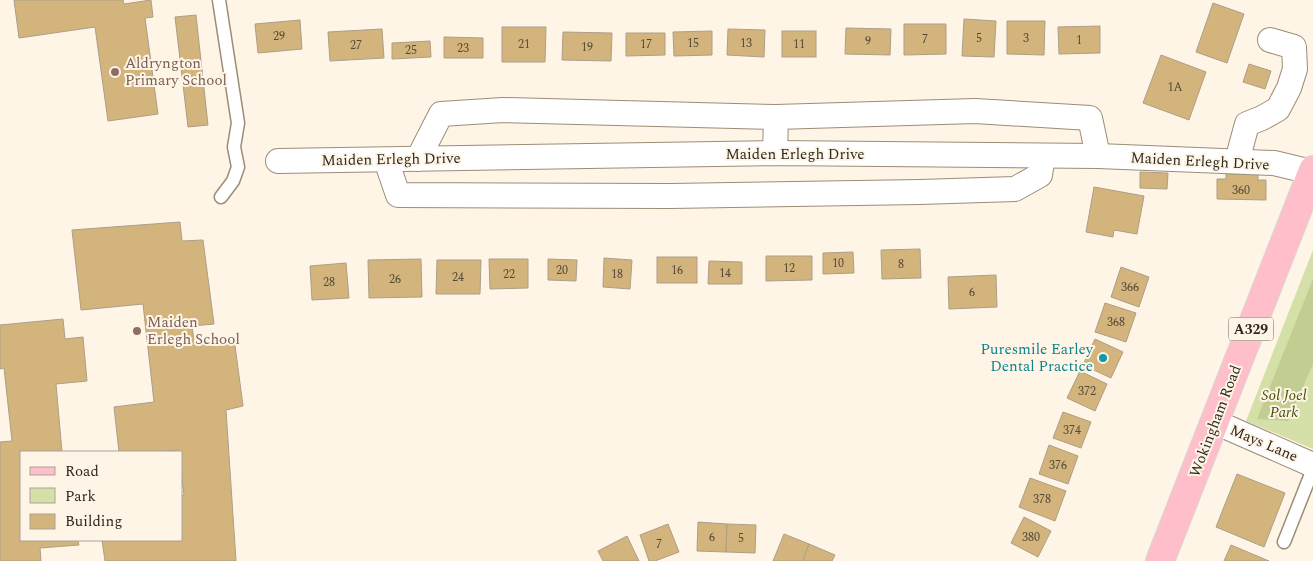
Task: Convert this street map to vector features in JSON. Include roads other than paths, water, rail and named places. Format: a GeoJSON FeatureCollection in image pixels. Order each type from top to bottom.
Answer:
{"type":"FeatureCollection","features":[{"type":"Feature","properties":{"kind":"main road","name":"Wokingham Road"},"geometry":{"type":"LineString","coordinates":[[1160,561],[1312,171]]}},
{"type":"Feature","properties":{"kind":"street"},"geometry":{"type":"LineString","coordinates":[[1237,162],[1247,124],[1278,109],[1289,88],[1295,69],[1294,47],[1270,40]]}},
{"type":"Feature","properties":{"kind":"street"},"geometry":{"type":"LineString","coordinates":[[418,159],[442,114],[503,110],[776,117],[976,111],[1090,118],[1098,156]]}},
{"type":"Feature","properties":{"kind":"street"},"geometry":{"type":"LineString","coordinates":[[775,153],[776,117]]}},
{"type":"Feature","properties":{"kind":"street","name":"Maiden Erlegh Drive"},"geometry":{"type":"LineString","coordinates":[[278,161],[775,153],[1098,156],[1274,163],[1312,171]]}},
{"type":"Feature","properties":{"kind":"street"},"geometry":{"type":"LineString","coordinates":[[386,160],[398,195],[670,196],[1015,189],[1040,175],[1043,156]]}},
{"type":"Feature","properties":{"kind":"street","name":"Mays Lane"},"geometry":{"type":"LineString","coordinates":[[1215,422],[1313,464]]}},
{"type":"Feature","properties":{"kind":"lane"},"geometry":{"type":"LineString","coordinates":[[219,0],[238,123],[234,147],[238,167],[232,181],[221,197]]}},
{"type":"Feature","properties":{"kind":"lane"},"geometry":{"type":"LineString","coordinates":[[1284,542],[1313,468]]}},
{"type":"Feature","properties":{"kind":"place","name":"Aldryngton Primary School"},"geometry":{"type":"Point","coordinates":[115,72]}},
{"type":"Feature","properties":{"kind":"place","name":"Maiden Erlegh School"},"geometry":{"type":"Point","coordinates":[137,331]}},
{"type":"Feature","properties":{"kind":"place","name":"Puresmile Earley Dental Practice"},"geometry":{"type":"Point","coordinates":[1103,358]}},
{"type":"Feature","properties":{"kind":"park label","name":"Sol Joel Park"},"geometry":{"type":"Point","coordinates":[1284,404]}}]}
